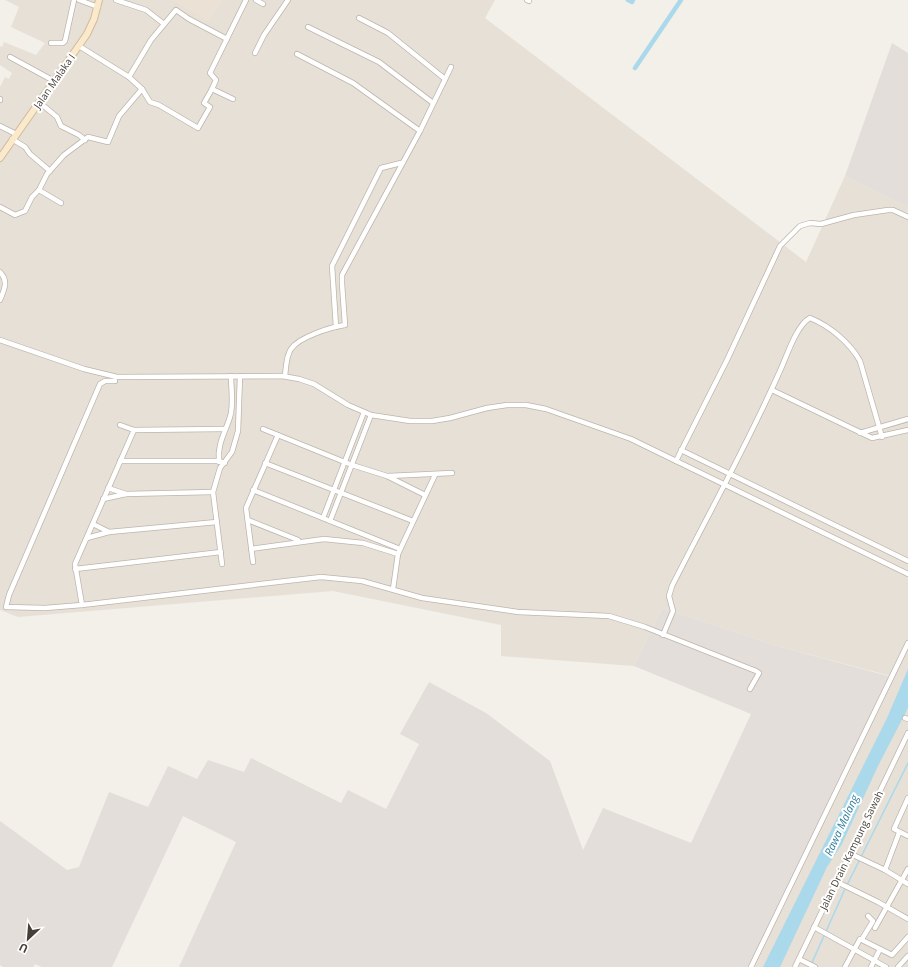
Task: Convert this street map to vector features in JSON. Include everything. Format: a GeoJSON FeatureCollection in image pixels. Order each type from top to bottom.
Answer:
{"type":"FeatureCollection","features":[{"type":"Feature","properties":{"kind":"street"},"geometry":{"type":"LineString","coordinates":[[51,43],[65,41],[74,0]]}},
{"type":"Feature","properties":{"kind":"street"},"geometry":{"type":"LineString","coordinates":[[79,0],[98,7]]}},
{"type":"Feature","properties":{"kind":"street","name":"Jalan Malaka I"},"geometry":{"type":"LineString","coordinates":[[0,158],[92,27],[99,0]]}},
{"type":"Feature","properties":{"kind":"street"},"geometry":{"type":"LineString","coordinates":[[116,0],[133,2],[164,24]]}},
{"type":"Feature","properties":{"kind":"street"},"geometry":{"type":"LineString","coordinates":[[79,46],[129,77],[142,89],[150,102],[159,105],[198,128],[210,107],[204,103],[216,80],[210,73],[246,0]]}},
{"type":"Feature","properties":{"kind":"street"},"geometry":{"type":"LineString","coordinates":[[256,0],[263,4]]}},
{"type":"Feature","properties":{"kind":"street"},"geometry":{"type":"LineString","coordinates":[[255,53],[264,35],[288,0]]}},
{"type":"Feature","properties":{"kind":"street"},"geometry":{"type":"LineString","coordinates":[[129,77],[151,40],[177,10],[189,19],[227,39]]}},
{"type":"Feature","properties":{"kind":"street"},"geometry":{"type":"LineString","coordinates":[[359,18],[388,34],[445,79]]}},
{"type":"Feature","properties":{"kind":"street"},"geometry":{"type":"LineString","coordinates":[[308,27],[379,62],[433,103]]}},
{"type":"Feature","properties":{"kind":"street"},"geometry":{"type":"LineString","coordinates":[[297,54],[353,83],[420,131]]}},
{"type":"Feature","properties":{"kind":"street"},"geometry":{"type":"LineString","coordinates":[[10,57],[54,82]]}},
{"type":"Feature","properties":{"kind":"street"},"geometry":{"type":"LineString","coordinates":[[285,376],[291,350],[298,341],[336,326],[345,325],[342,275],[401,163],[420,131],[451,66]]}},
{"type":"Feature","properties":{"kind":"street"},"geometry":{"type":"LineString","coordinates":[[39,102],[57,117],[62,126],[86,139],[108,142],[119,116],[142,89]]}},
{"type":"Feature","properties":{"kind":"street"},"geometry":{"type":"LineString","coordinates":[[212,89],[233,99]]}},
{"type":"Feature","properties":{"kind":"street"},"geometry":{"type":"LineString","coordinates":[[0,126],[14,136],[30,154],[50,171]]}},
{"type":"Feature","properties":{"kind":"street"},"geometry":{"type":"LineString","coordinates":[[0,207],[18,215],[25,211],[32,196],[39,190],[50,171],[64,155],[86,139]]}},
{"type":"Feature","properties":{"kind":"street"},"geometry":{"type":"LineString","coordinates":[[336,326],[332,266],[381,168],[401,163]]}},
{"type":"Feature","properties":{"kind":"street"},"geometry":{"type":"LineString","coordinates":[[39,190],[60,203]]}},
{"type":"Feature","properties":{"kind":"street"},"geometry":{"type":"LineString","coordinates":[[677,461],[728,360],[780,246],[784,241],[800,226],[812,223],[821,224],[854,215],[888,210],[893,210],[908,217]]}},
{"type":"Feature","properties":{"kind":"street"},"geometry":{"type":"LineString","coordinates":[[0,272],[5,279],[6,285],[0,300]]}},
{"type":"Feature","properties":{"kind":"street"},"geometry":{"type":"LineString","coordinates":[[333,276],[342,275]]}},
{"type":"Feature","properties":{"kind":"street"},"geometry":{"type":"LineString","coordinates":[[663,635],[673,611],[669,596],[672,586],[772,390],[798,332],[805,321],[810,318],[826,326],[854,351],[860,361],[882,437]]}},
{"type":"Feature","properties":{"kind":"street"},"geometry":{"type":"LineString","coordinates":[[0,340],[84,369],[117,376],[285,376],[314,384],[348,405],[371,415],[410,421],[432,421],[487,408],[508,405],[526,405],[546,409],[631,439],[908,574]]}},
{"type":"Feature","properties":{"kind":"street"},"geometry":{"type":"LineString","coordinates":[[220,468],[218,461],[219,449],[224,429],[230,416],[232,376]]}},
{"type":"Feature","properties":{"kind":"street"},"geometry":{"type":"LineString","coordinates":[[222,564],[213,492],[220,468],[225,463],[235,444],[239,416],[240,376]]}},
{"type":"Feature","properties":{"kind":"street"},"geometry":{"type":"LineString","coordinates":[[115,381],[105,381],[100,384],[8,595],[6,607],[82,605],[321,577],[362,581],[422,598],[518,612],[616,618],[759,673],[750,689]]}},
{"type":"Feature","properties":{"kind":"street"},"geometry":{"type":"LineString","coordinates":[[772,390],[859,434],[872,438],[908,430]]}},
{"type":"Feature","properties":{"kind":"street"},"geometry":{"type":"LineString","coordinates":[[323,518],[364,412]]}},
{"type":"Feature","properties":{"kind":"street"},"geometry":{"type":"LineString","coordinates":[[330,521],[371,415]]}},
{"type":"Feature","properties":{"kind":"street"},"geometry":{"type":"LineString","coordinates":[[230,416],[239,416]]}},
{"type":"Feature","properties":{"kind":"street"},"geometry":{"type":"LineString","coordinates":[[859,434],[908,419]]}},
{"type":"Feature","properties":{"kind":"street"},"geometry":{"type":"LineString","coordinates":[[120,425],[134,430],[224,429]]}},
{"type":"Feature","properties":{"kind":"street"},"geometry":{"type":"LineString","coordinates":[[263,429],[344,462],[387,476],[425,495]]}},
{"type":"Feature","properties":{"kind":"street"},"geometry":{"type":"LineString","coordinates":[[82,605],[75,569],[86,538],[134,430]]}},
{"type":"Feature","properties":{"kind":"street"},"geometry":{"type":"LineString","coordinates":[[253,562],[246,508],[278,435]]}},
{"type":"Feature","properties":{"kind":"street"},"geometry":{"type":"LineString","coordinates":[[682,450],[908,562]]}},
{"type":"Feature","properties":{"kind":"street"},"geometry":{"type":"LineString","coordinates":[[120,461],[218,461],[225,463]]}},
{"type":"Feature","properties":{"kind":"street"},"geometry":{"type":"LineString","coordinates":[[265,463],[413,521]]}},
{"type":"Feature","properties":{"kind":"street"},"geometry":{"type":"LineString","coordinates":[[387,476],[435,475],[452,473]]}},
{"type":"Feature","properties":{"kind":"street"},"geometry":{"type":"LineString","coordinates":[[393,590],[399,551],[435,475]]}},
{"type":"Feature","properties":{"kind":"street"},"geometry":{"type":"LineString","coordinates":[[108,488],[126,494]]}},
{"type":"Feature","properties":{"kind":"street"},"geometry":{"type":"LineString","coordinates":[[253,490],[399,551]]}},
{"type":"Feature","properties":{"kind":"street"},"geometry":{"type":"LineString","coordinates":[[103,500],[126,494],[213,492]]}},
{"type":"Feature","properties":{"kind":"street"},"geometry":{"type":"LineString","coordinates":[[248,520],[300,541]]}},
{"type":"Feature","properties":{"kind":"street"},"geometry":{"type":"LineString","coordinates":[[86,538],[109,532],[217,522]]}},
{"type":"Feature","properties":{"kind":"street"},"geometry":{"type":"LineString","coordinates":[[93,524],[109,532]]}},
{"type":"Feature","properties":{"kind":"street"},"geometry":{"type":"LineString","coordinates":[[251,549],[300,541],[324,539],[363,543],[399,551]]}},
{"type":"Feature","properties":{"kind":"street"},"geometry":{"type":"LineString","coordinates":[[75,569],[221,552]]}},
{"type":"Feature","properties":{"kind":"street"},"geometry":{"type":"LineString","coordinates":[[751,967],[908,643]]}},
{"type":"Feature","properties":{"kind":"street","name":"Jalan Drain Kampung Sawah"},"geometry":{"type":"LineString","coordinates":[[795,967],[835,881],[851,854],[907,736]]}},
{"type":"Feature","properties":{"kind":"street"},"geometry":{"type":"LineString","coordinates":[[908,798],[894,829],[908,836]]}},
{"type":"Feature","properties":{"kind":"street"},"geometry":{"type":"LineString","coordinates":[[885,870],[899,832]]}},
{"type":"Feature","properties":{"kind":"street"},"geometry":{"type":"LineString","coordinates":[[851,854],[885,870],[908,884]]}},
{"type":"Feature","properties":{"kind":"street"},"geometry":{"type":"LineString","coordinates":[[875,928],[908,869]]}},
{"type":"Feature","properties":{"kind":"street"},"geometry":{"type":"LineString","coordinates":[[835,881],[908,919]]}},
{"type":"Feature","properties":{"kind":"street"},"geometry":{"type":"LineString","coordinates":[[845,967],[860,939],[873,921],[868,916]]}},
{"type":"Feature","properties":{"kind":"street"},"geometry":{"type":"LineString","coordinates":[[814,927],[886,967]]}},
{"type":"Feature","properties":{"kind":"street"},"geometry":{"type":"LineString","coordinates":[[860,939],[892,955],[908,937]]}},
{"type":"Feature","properties":{"kind":"street"},"geometry":{"type":"LineString","coordinates":[[871,967],[880,949]]}},
{"type":"Feature","properties":{"kind":"street"},"geometry":{"type":"LineString","coordinates":[[898,967],[908,956]]}},
{"type":"Feature","properties":{"kind":"street"},"geometry":{"type":"LineString","coordinates":[[799,959],[814,966]]}},
{"type":"Feature","properties":{"kind":"shaded area"},"geometry":{"type":"Polygon","coordinates":[[[5,0],[495,0],[485,18],[806,262],[845,176],[908,207],[908,967],[753,967],[891,676],[777,646],[662,608],[634,666],[501,656],[501,625],[333,591],[18,617],[0,610],[0,87],[5,77],[9,79],[12,73],[0,65],[0,46],[2,47],[4,42],[36,55],[45,43],[11,27],[19,7],[5,0]]]}},
{"type":"Feature","properties":{"kind":"shaded area"},"geometry":{"type":"Polygon","coordinates":[[[172,0],[222,0],[209,22],[172,0]]]}},
{"type":"Feature","properties":{"kind":"shaded area"},"geometry":{"type":"Polygon","coordinates":[[[892,43],[908,53],[908,207],[845,176],[892,43]]]}},
{"type":"Feature","properties":{"kind":"shaded area"},"geometry":{"type":"Polygon","coordinates":[[[662,608],[777,646],[892,677],[753,967],[179,967],[236,842],[183,816],[112,967],[42,967],[35,964],[33,967],[3,967],[0,965],[0,821],[67,870],[79,867],[109,792],[148,807],[168,766],[197,779],[208,760],[244,772],[251,758],[341,803],[348,790],[386,809],[419,744],[400,734],[429,682],[486,713],[550,761],[583,850],[603,808],[691,843],[751,714],[634,666],[662,608]]]}},
{"type":"Feature","properties":{"kind":"water","name":"Rawa Malang"},"geometry":{"type":"Polygon","coordinates":[[[908,669],[908,708],[878,766],[842,844],[827,867],[780,967],[763,967],[887,718],[908,669]]]}},
{"type":"Feature","properties":{"kind":"waterway"},"geometry":{"type":"LineString","coordinates":[[628,0],[632,2],[633,0]]}},
{"type":"Feature","properties":{"kind":"waterway"},"geometry":{"type":"LineString","coordinates":[[635,68],[681,0]]}},
{"type":"Feature","properties":{"kind":"waterway"},"geometry":{"type":"LineString","coordinates":[[810,967],[845,889],[908,763]]}}]}
